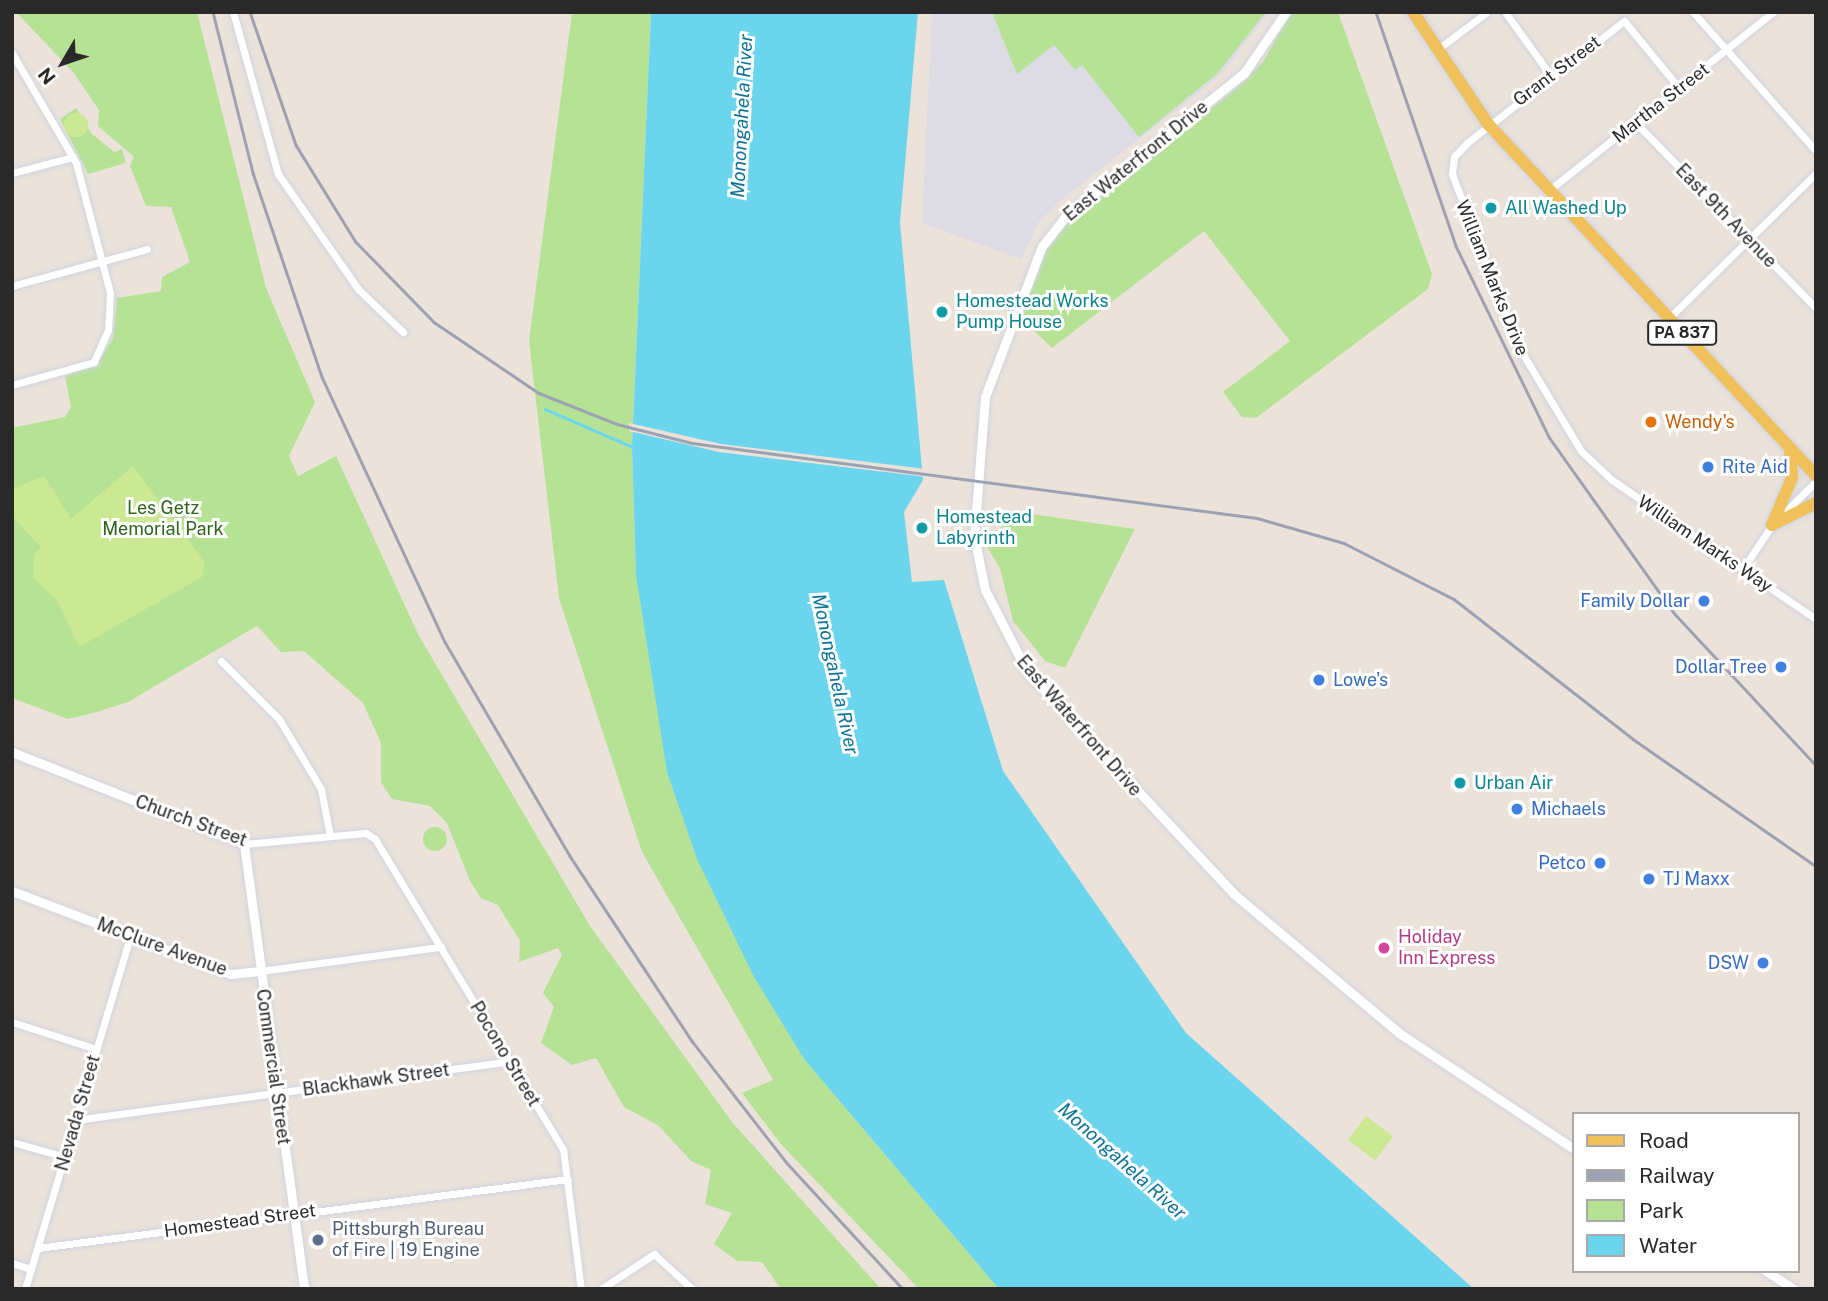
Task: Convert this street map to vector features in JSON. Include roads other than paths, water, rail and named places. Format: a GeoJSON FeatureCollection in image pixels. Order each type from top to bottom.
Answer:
{"type":"FeatureCollection","features":[{"type":"Feature","properties":{"kind":"main road","name":"PA 837"},"geometry":{"type":"LineString","coordinates":[[1413,12],[1488,124],[1816,478]]}},
{"type":"Feature","properties":{"kind":"main road"},"geometry":{"type":"LineString","coordinates":[[1772,525],[1792,478],[1790,448]]}},
{"type":"Feature","properties":{"kind":"main road"},"geometry":{"type":"LineString","coordinates":[[1772,525],[1816,503]]}},
{"type":"Feature","properties":{"kind":"street"},"geometry":{"type":"LineString","coordinates":[[233,12],[278,174],[359,290],[403,332]]}},
{"type":"Feature","properties":{"kind":"street","name":"East Waterfront Drive"},"geometry":{"type":"LineString","coordinates":[[1286,12],[1244,73],[1065,217],[1042,246],[985,397],[974,536],[985,590],[1028,673],[1234,894],[1399,1033],[1573,1148]]}},
{"type":"Feature","properties":{"kind":"street"},"geometry":{"type":"LineString","coordinates":[[1438,49],[1487,12]]}},
{"type":"Feature","properties":{"kind":"street"},"geometry":{"type":"LineString","coordinates":[[1504,12],[1551,76]]}},
{"type":"Feature","properties":{"kind":"street"},"geometry":{"type":"LineString","coordinates":[[1693,12],[1724,54],[1816,151]]}},
{"type":"Feature","properties":{"kind":"street","name":"Martha Street"},"geometry":{"type":"LineString","coordinates":[[1548,191],[1724,54],[1773,12]]}},
{"type":"Feature","properties":{"kind":"street","name":"Grant Street"},"geometry":{"type":"LineString","coordinates":[[1488,124],[1623,21],[1679,89]]}},
{"type":"Feature","properties":{"kind":"street"},"geometry":{"type":"LineString","coordinates":[[12,385],[94,362],[108,330],[110,293],[73,157],[13,56]]}},
{"type":"Feature","properties":{"kind":"street","name":"East 9th Avenue"},"geometry":{"type":"LineString","coordinates":[[1636,123],[1816,308]]}},
{"type":"Feature","properties":{"kind":"street","name":"William Marks Drive"},"geometry":{"type":"LineString","coordinates":[[1488,124],[1454,157],[1452,174],[1515,341],[1558,418],[1596,468]]}},
{"type":"Feature","properties":{"kind":"street"},"geometry":{"type":"LineString","coordinates":[[12,173],[73,157]]}},
{"type":"Feature","properties":{"kind":"street"},"geometry":{"type":"LineString","coordinates":[[1668,319],[1816,173]]}},
{"type":"Feature","properties":{"kind":"street"},"geometry":{"type":"LineString","coordinates":[[12,286],[147,248]]}},
{"type":"Feature","properties":{"kind":"street","name":"William Marks Way"},"geometry":{"type":"LineString","coordinates":[[1596,468],[1816,619]]}},
{"type":"Feature","properties":{"kind":"street"},"geometry":{"type":"LineString","coordinates":[[1742,570],[1772,525],[1816,478]]}},
{"type":"Feature","properties":{"kind":"street"},"geometry":{"type":"LineString","coordinates":[[221,661],[286,731],[321,789],[330,836]]}},
{"type":"Feature","properties":{"kind":"street","name":"Church Street"},"geometry":{"type":"LineString","coordinates":[[12,752],[244,844],[366,833],[375,839]]}},
{"type":"Feature","properties":{"kind":"street","name":"Pocono Street"},"geometry":{"type":"LineString","coordinates":[[375,839],[563,1149],[581,1289]]}},
{"type":"Feature","properties":{"kind":"street","name":"Commercial Street"},"geometry":{"type":"LineString","coordinates":[[244,844],[304,1289]]}},
{"type":"Feature","properties":{"kind":"street","name":"McClure Avenue"},"geometry":{"type":"LineString","coordinates":[[12,891],[231,974],[441,947]]}},
{"type":"Feature","properties":{"kind":"street","name":"Nevada Street"},"geometry":{"type":"LineString","coordinates":[[25,1289],[130,936]]}},
{"type":"Feature","properties":{"kind":"street"},"geometry":{"type":"LineString","coordinates":[[12,1022],[96,1049]]}},
{"type":"Feature","properties":{"kind":"street","name":"Blackhawk Street"},"geometry":{"type":"LineString","coordinates":[[75,1121],[510,1061]]}},
{"type":"Feature","properties":{"kind":"street"},"geometry":{"type":"LineString","coordinates":[[12,1142],[65,1157]]}},
{"type":"Feature","properties":{"kind":"street","name":"Homestead Street"},"geometry":{"type":"LineString","coordinates":[[38,1248],[568,1179]]}},
{"type":"Feature","properties":{"kind":"street"},"geometry":{"type":"LineString","coordinates":[[601,1289],[654,1254],[692,1289]]}},
{"type":"Feature","properties":{"kind":"street"},"geometry":{"type":"LineString","coordinates":[[12,1263],[31,1269]]}},
{"type":"Feature","properties":{"kind":"street"},"geometry":{"type":"LineString","coordinates":[[1769,1273],[1794,1289]]}},
{"type":"Feature","properties":{"kind":"water","name":"Monongahela River"},"geometry":{"type":"Polygon","coordinates":[[[651,12],[918,12],[900,222],[923,480],[904,512],[912,582],[944,580],[1003,771],[1186,1033],[1474,1289],[999,1289],[804,1059],[753,975],[697,859],[667,772],[636,575],[632,447],[651,12]]]}},
{"type":"Feature","properties":{"kind":"waterway"},"geometry":{"type":"LineString","coordinates":[[545,409],[635,448]]}},
{"type":"Feature","properties":{"kind":"railway"},"geometry":{"type":"LineString","coordinates":[[213,12],[253,173],[322,377],[445,642],[570,856],[692,1041],[787,1163],[903,1289]]}},
{"type":"Feature","properties":{"kind":"railway"},"geometry":{"type":"LineString","coordinates":[[250,12],[296,145],[356,242],[434,322],[539,393],[617,424],[692,443],[1257,518],[1344,543],[1454,599],[1633,739],[1816,866]]}},
{"type":"Feature","properties":{"kind":"railway"},"geometry":{"type":"LineString","coordinates":[[1376,12],[1456,246],[1549,437],[1675,614],[1816,765]]}},
{"type":"Feature","properties":{"kind":"place","name":"All Washed Up"},"geometry":{"type":"Point","coordinates":[1491,208]}},
{"type":"Feature","properties":{"kind":"place","name":"Homestead Works Pump House"},"geometry":{"type":"Point","coordinates":[942,312]}},
{"type":"Feature","properties":{"kind":"place","name":"Wendy's"},"geometry":{"type":"Point","coordinates":[1651,422]}},
{"type":"Feature","properties":{"kind":"place","name":"Rite Aid"},"geometry":{"type":"Point","coordinates":[1708,467]}},
{"type":"Feature","properties":{"kind":"place","name":"Homestead Labyrinth"},"geometry":{"type":"Point","coordinates":[922,528]}},
{"type":"Feature","properties":{"kind":"place","name":"Family Dollar"},"geometry":{"type":"Point","coordinates":[1704,601]}},
{"type":"Feature","properties":{"kind":"place","name":"Dollar Tree"},"geometry":{"type":"Point","coordinates":[1781,667]}},
{"type":"Feature","properties":{"kind":"place","name":"Lowe's"},"geometry":{"type":"Point","coordinates":[1319,680]}},
{"type":"Feature","properties":{"kind":"place","name":"Urban Air"},"geometry":{"type":"Point","coordinates":[1460,783]}},
{"type":"Feature","properties":{"kind":"place","name":"Michaels"},"geometry":{"type":"Point","coordinates":[1517,809]}},
{"type":"Feature","properties":{"kind":"place","name":"Petco"},"geometry":{"type":"Point","coordinates":[1600,863]}},
{"type":"Feature","properties":{"kind":"place","name":"TJ Maxx"},"geometry":{"type":"Point","coordinates":[1649,879]}},
{"type":"Feature","properties":{"kind":"place","name":"Holiday Inn Express"},"geometry":{"type":"Point","coordinates":[1384,948]}},
{"type":"Feature","properties":{"kind":"place","name":"DSW"},"geometry":{"type":"Point","coordinates":[1763,963]}},
{"type":"Feature","properties":{"kind":"place","name":"Pittsburgh Bureau of Fire | 19 Engine"},"geometry":{"type":"Point","coordinates":[318,1240]}},
{"type":"Feature","properties":{"kind":"park label","name":"Les Getz Memorial Park"},"geometry":{"type":"Point","coordinates":[163,519]}}]}
